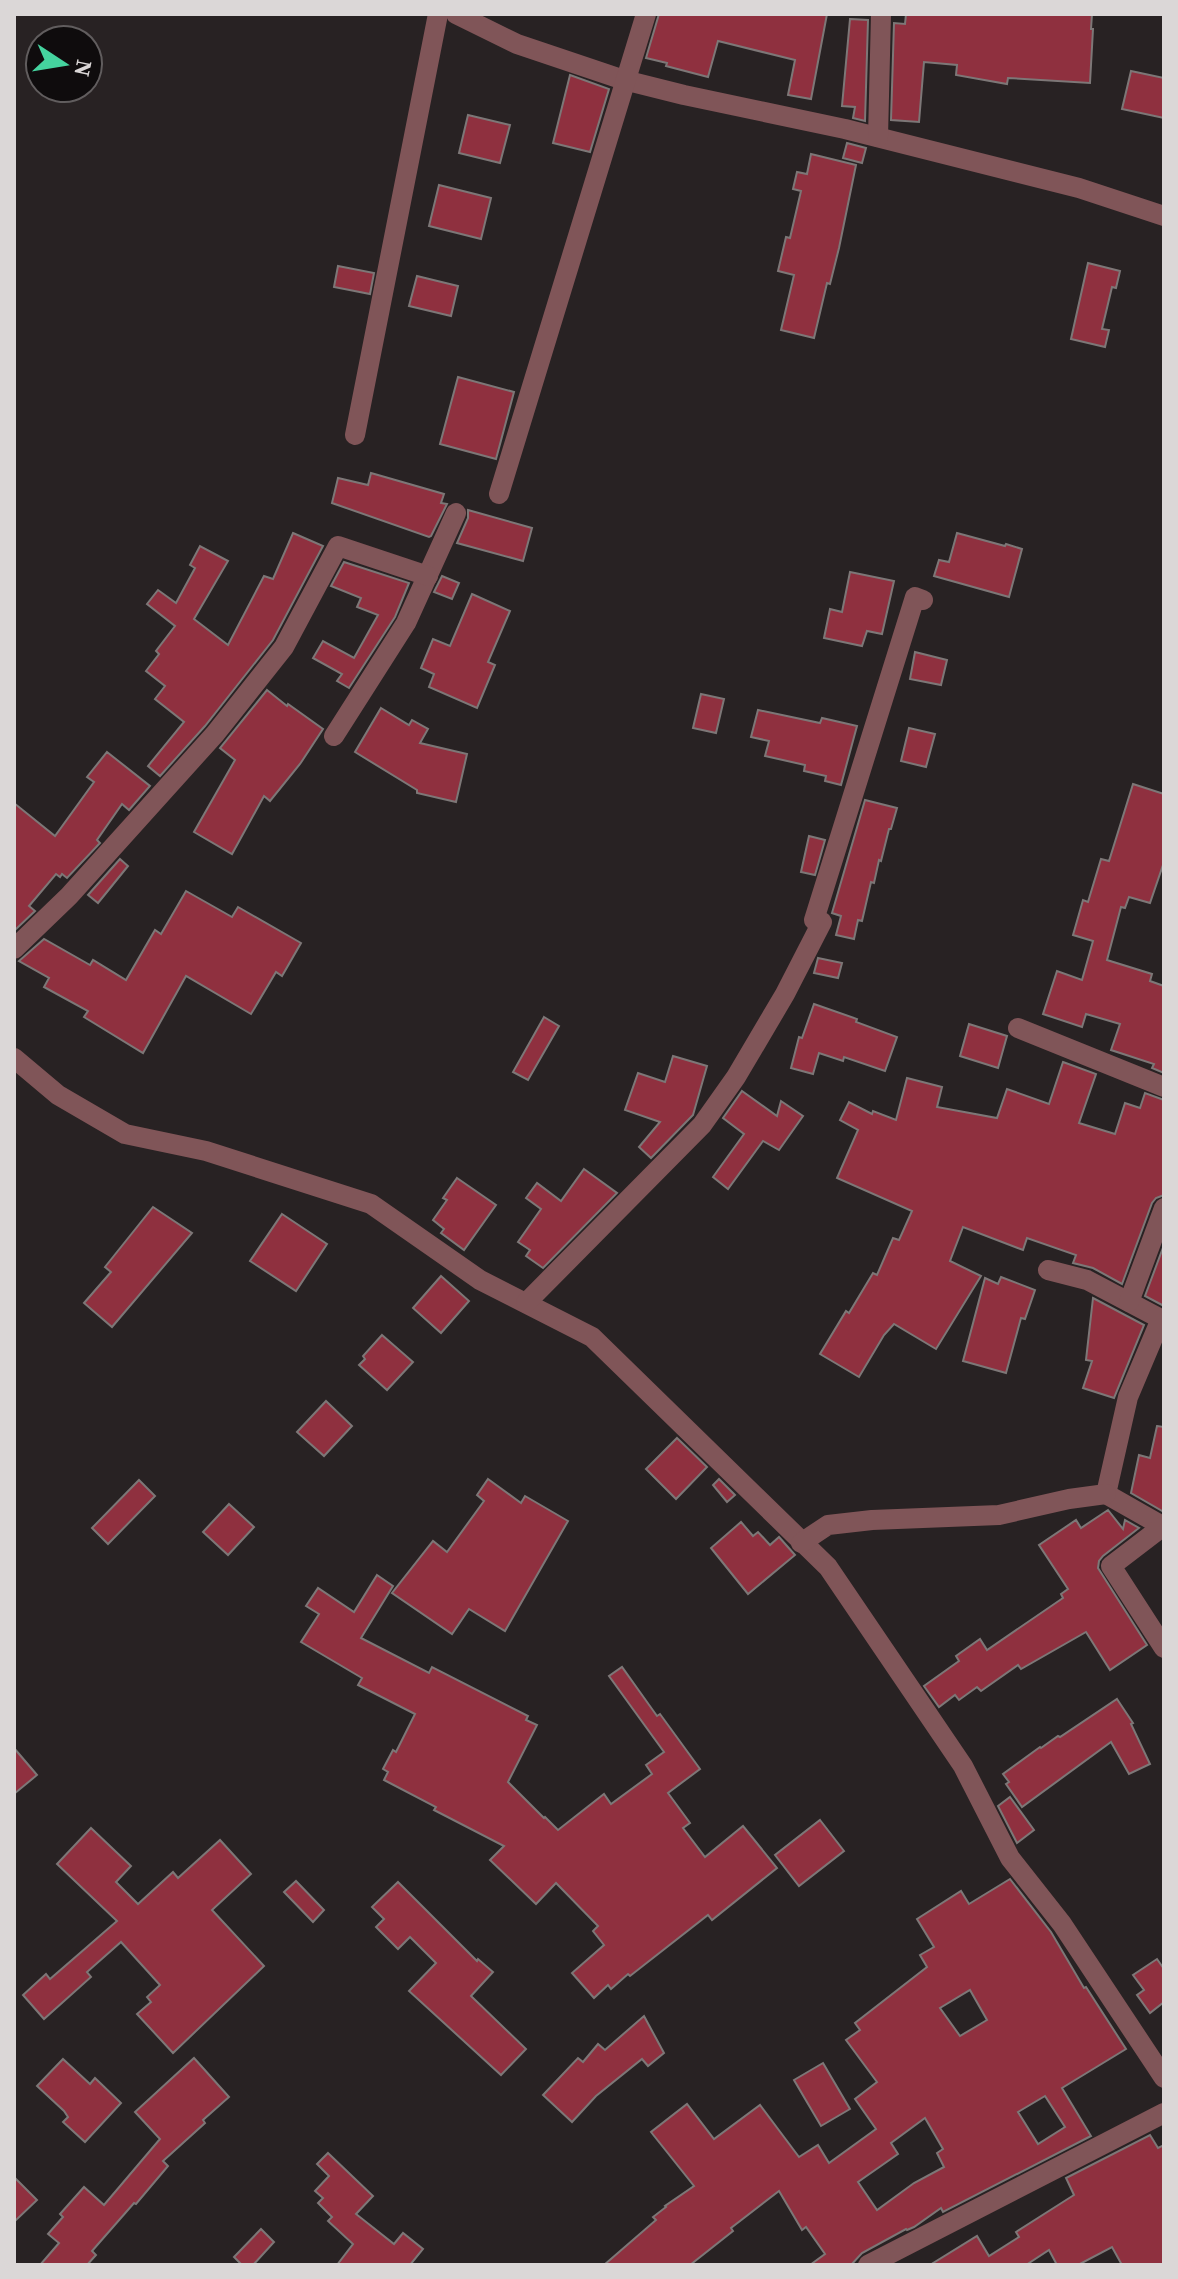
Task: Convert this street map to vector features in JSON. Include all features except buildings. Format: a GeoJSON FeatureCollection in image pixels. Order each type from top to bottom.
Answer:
{"type":"FeatureCollection","features":[{"type":"Feature","properties":{"kind":"street"},"geometry":{"type":"LineString","coordinates":[[355,435],[438,14]]}},
{"type":"Feature","properties":{"kind":"street"},"geometry":{"type":"LineString","coordinates":[[456,14],[517,44],[624,80],[878,137],[1079,188],[1164,216]]}},
{"type":"Feature","properties":{"kind":"street"},"geometry":{"type":"LineString","coordinates":[[499,494],[646,14]]}},
{"type":"Feature","properties":{"kind":"street"},"geometry":{"type":"LineString","coordinates":[[878,137],[881,14]]}},
{"type":"Feature","properties":{"kind":"street"},"geometry":{"type":"LineString","coordinates":[[334,736],[406,623],[456,513]]}},
{"type":"Feature","properties":{"kind":"street"},"geometry":{"type":"LineString","coordinates":[[14,949],[69,896],[215,734],[284,647],[338,546],[428,576]]}},
{"type":"Feature","properties":{"kind":"street"},"geometry":{"type":"LineString","coordinates":[[526,1303],[702,1125],[736,1077],[785,994],[822,922],[814,920],[901,641],[915,597],[923,600]]}},
{"type":"Feature","properties":{"kind":"street"},"geometry":{"type":"LineString","coordinates":[[1018,1028],[1164,1087]]}},
{"type":"Feature","properties":{"kind":"street"},"geometry":{"type":"LineString","coordinates":[[14,1058],[58,1095],[125,1134],[206,1151],[371,1204],[480,1280],[592,1337],[828,1567],[963,1766],[1010,1858],[1062,1924],[1164,2078]]}},
{"type":"Feature","properties":{"kind":"street"},"geometry":{"type":"LineString","coordinates":[[1129,1302],[1164,1208]]}},
{"type":"Feature","properties":{"kind":"street"},"geometry":{"type":"LineString","coordinates":[[1048,1270],[1087,1280],[1161,1319],[1128,1397],[1106,1494]]}},
{"type":"Feature","properties":{"kind":"street"},"geometry":{"type":"LineString","coordinates":[[801,1543],[828,1525],[872,1520],[999,1515],[1106,1494],[1163,1527],[1111,1566],[1164,1648]]}},
{"type":"Feature","properties":{"kind":"street"},"geometry":{"type":"LineString","coordinates":[[868,2265],[1164,2113]]}}]}
